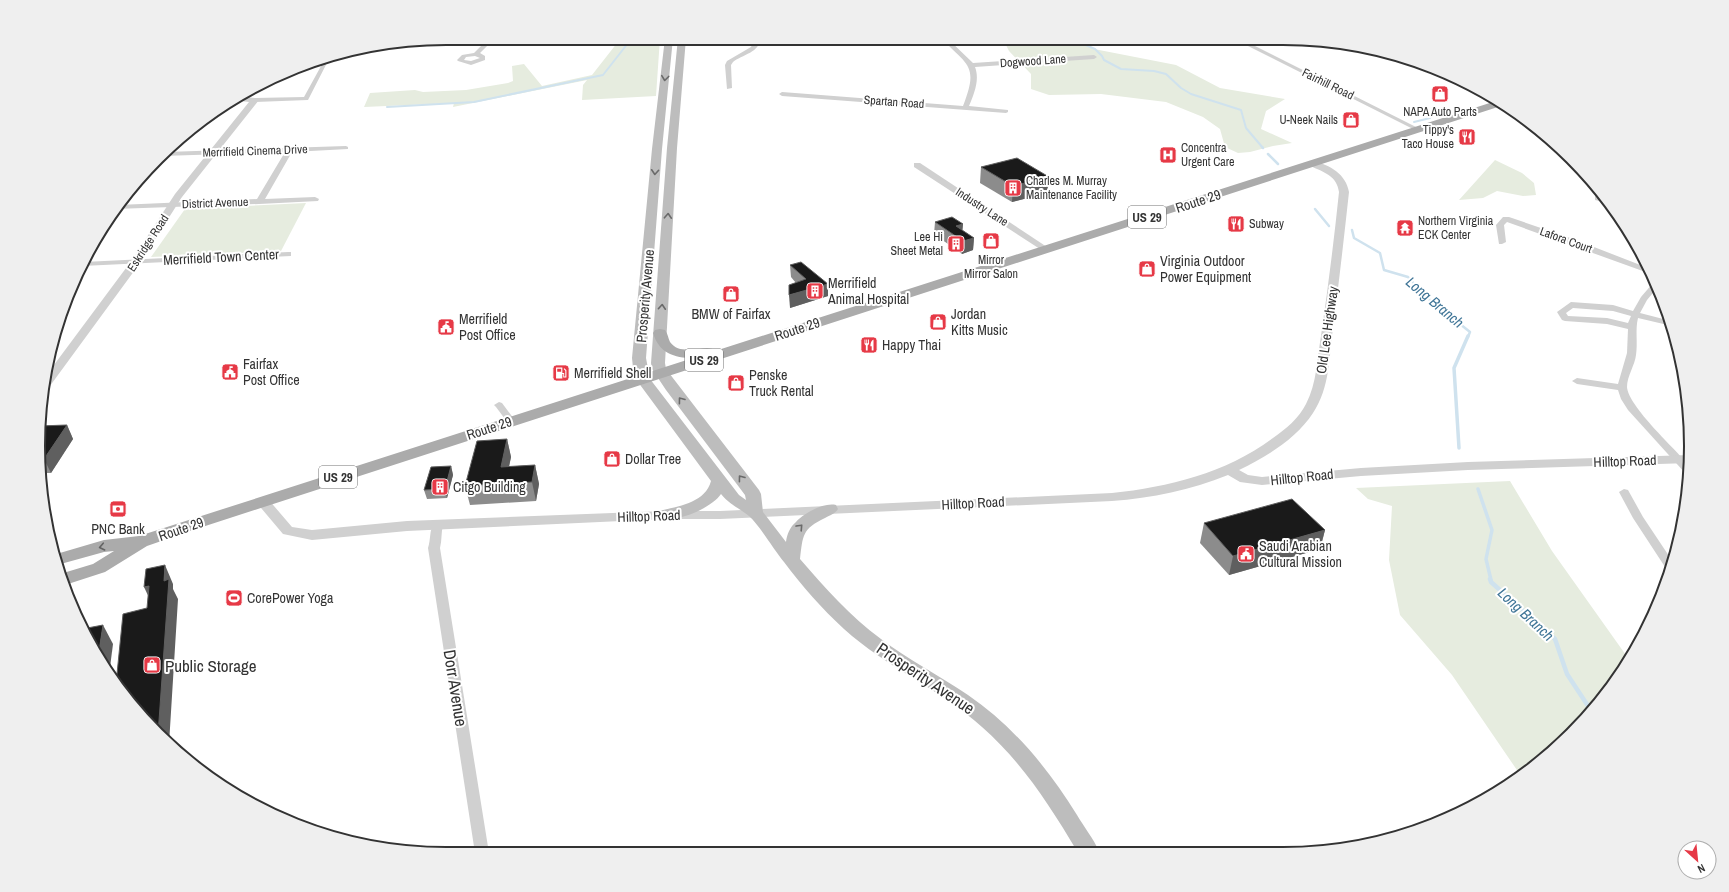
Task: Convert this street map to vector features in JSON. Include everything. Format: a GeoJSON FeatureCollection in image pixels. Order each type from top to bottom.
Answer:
{"type":"FeatureCollection","features":[{"type":"Feature","properties":{"kind":"main road","name":"Prosperity Avenue"},"geometry":{"type":"LineString","coordinates":[[675,45],[657,149],[640,348],[640,368],[643,379],[733,499],[755,513],[791,560],[823,598],[851,625],[901,663],[961,700],[1002,733],[1027,760],[1051,791],[1086,847]]}},
{"type":"Feature","properties":{"kind":"main road","name":"Prosperity Avenue"},"geometry":{"type":"LineString","coordinates":[[676,45],[672,148],[658,363],[662,374],[753,494],[755,513]]}},
{"type":"Feature","properties":{"kind":"main road","name":"Route 29"},"geometry":{"type":"LineString","coordinates":[[61,558],[104,546],[141,542],[511,421],[662,374],[747,345],[1494,105]]}},
{"type":"Feature","properties":{"kind":"main road"},"geometry":{"type":"LineString","coordinates":[[660,332],[664,344],[669,349],[680,353],[702,353],[747,345]]}},
{"type":"Feature","properties":{"kind":"main road"},"geometry":{"type":"LineString","coordinates":[[665,515],[688,509],[707,500],[716,491],[719,480]]}},
{"type":"Feature","properties":{"kind":"main road"},"geometry":{"type":"LineString","coordinates":[[791,560],[794,539],[798,528],[830,509]]}},
{"type":"Feature","properties":{"kind":"main road","name":"Route 29"},"geometry":{"type":"LineString","coordinates":[[67,578],[99,568],[141,542]]}},
{"type":"Feature","properties":{"kind":"street"},"geometry":{"type":"LineString","coordinates":[[476,54],[485,45]]}},
{"type":"Feature","properties":{"kind":"street"},"geometry":{"type":"LineString","coordinates":[[729,88],[728,65],[730,61],[753,49],[756,45]]}},
{"type":"Feature","properties":{"kind":"street"},"geometry":{"type":"LineString","coordinates":[[951,45],[972,65],[975,76],[975,83],[965,108]]}},
{"type":"Feature","properties":{"kind":"street","name":"Fairhill Road"},"geometry":{"type":"LineString","coordinates":[[1249,45],[1419,130]]}},
{"type":"Feature","properties":{"kind":"street","name":"Dogwood Lane"},"geometry":{"type":"LineString","coordinates":[[972,65],[1094,57]]}},
{"type":"Feature","properties":{"kind":"street"},"geometry":{"type":"LineString","coordinates":[[245,99],[306,99],[325,64]]}},
{"type":"Feature","properties":{"kind":"street","name":"Spartan Road"},"geometry":{"type":"LineString","coordinates":[[782,94],[1006,111]]}},
{"type":"Feature","properties":{"kind":"street","name":"Eskridge Road"},"geometry":{"type":"LineString","coordinates":[[51,377],[136,261],[173,205],[255,100]]}},
{"type":"Feature","properties":{"kind":"street","name":"Merrifield Cinema Drive"},"geometry":{"type":"LineString","coordinates":[[172,154],[346,148]]}},
{"type":"Feature","properties":{"kind":"street"},"geometry":{"type":"LineString","coordinates":[[259,202],[290,150]]}},
{"type":"Feature","properties":{"kind":"street","name":"Old Lee Highway"},"geometry":{"type":"LineString","coordinates":[[1228,469],[1264,449],[1296,426],[1304,417],[1314,400],[1318,389],[1333,288],[1344,186],[1339,177],[1313,164]]}},
{"type":"Feature","properties":{"kind":"street","name":"Industry Lane"},"geometry":{"type":"LineString","coordinates":[[918,165],[1046,249]]}},
{"type":"Feature","properties":{"kind":"street","name":"District Avenue"},"geometry":{"type":"LineString","coordinates":[[125,207],[315,199]]}},
{"type":"Feature","properties":{"kind":"street","name":"Lafora Court"},"geometry":{"type":"LineString","coordinates":[[1502,242],[1500,226],[1506,219],[1573,242],[1643,269]]}},
{"type":"Feature","properties":{"kind":"street","name":"Merrifield Town Center"},"geometry":{"type":"LineString","coordinates":[[89,264],[288,254]]}},
{"type":"Feature","properties":{"kind":"street"},"geometry":{"type":"LineString","coordinates":[[1652,290],[1635,314],[1632,327],[1632,353],[1623,383],[1623,388],[1625,398],[1632,408],[1684,459]]}},
{"type":"Feature","properties":{"kind":"street"},"geometry":{"type":"LineString","coordinates":[[1632,327],[1607,321],[1565,318],[1561,312],[1571,305],[1613,308],[1664,322]]}},
{"type":"Feature","properties":{"kind":"street"},"geometry":{"type":"LineString","coordinates":[[1577,382],[1623,388]]}},
{"type":"Feature","properties":{"kind":"street"},"geometry":{"type":"LineString","coordinates":[[500,405],[511,421]]}},
{"type":"Feature","properties":{"kind":"street","name":"Hilltop Road"},"geometry":{"type":"LineString","coordinates":[[263,502],[288,531],[312,535],[438,525],[665,515],[755,513],[1135,495],[1186,485],[1228,469],[1245,479],[1262,481],[1411,469],[1683,459]]}},
{"type":"Feature","properties":{"kind":"street"},"geometry":{"type":"LineString","coordinates":[[1624,492],[1638,518],[1667,561]]}},
{"type":"Feature","properties":{"kind":"street","name":"Dorr Avenue"},"geometry":{"type":"LineString","coordinates":[[438,525],[435,535],[436,540],[434,548],[481,847]]}},
{"type":"Feature","properties":{"kind":"street"},"geometry":{"type":"LineString","coordinates":[[1664,556],[1668,556]]}},
{"type":"Feature","properties":{"kind":"shaded area"},"geometry":{"type":"Polygon","coordinates":[[[616,45],[660,45],[656,96],[582,100],[583,85],[587,80],[453,107],[454,103],[364,107],[370,93],[415,90],[423,92],[466,90],[508,83],[513,81],[512,66],[524,64],[542,86],[592,75],[616,45]]]}},
{"type":"Feature","properties":{"kind":"shaded area"},"geometry":{"type":"Polygon","coordinates":[[[1006,45],[1090,45],[1094,49],[1176,65],[1220,88],[1285,99],[1266,111],[1261,129],[1292,143],[1250,152],[1238,153],[1225,147],[1220,129],[1203,117],[1166,102],[1101,94],[1049,95],[1031,89],[1031,74],[1009,51],[1006,45]]]}},
{"type":"Feature","properties":{"kind":"shaded area"},"geometry":{"type":"Polygon","coordinates":[[[1495,160],[1522,173],[1534,183],[1536,195],[1523,196],[1497,191],[1483,198],[1459,200],[1495,160]]]}},
{"type":"Feature","properties":{"kind":"shaded area"},"geometry":{"type":"Polygon","coordinates":[[[306,203],[281,251],[151,257],[185,209],[306,203]]]}},
{"type":"Feature","properties":{"kind":"shaded area"},"geometry":{"type":"Polygon","coordinates":[[[1510,481],[1552,551],[1625,654],[1601,690],[1567,730],[1517,771],[1452,675],[1400,615],[1389,560],[1392,506],[1368,499],[1356,488],[1510,481]]]}},
{"type":"Feature","properties":{"kind":"building"},"geometry":{"type":"Polygon","coordinates":[[[1017,158],[1049,177],[1013,186],[981,167],[1017,158]]]}},
{"type":"Feature","properties":{"kind":"building"},"geometry":{"type":"Polygon","coordinates":[[[952,217],[963,224],[956,226],[974,238],[963,241],[935,222],[952,217]]]}},
{"type":"Feature","properties":{"kind":"building"},"geometry":{"type":"Polygon","coordinates":[[[801,262],[828,284],[789,295],[789,285],[806,279],[790,265],[801,262]]]}},
{"type":"Feature","properties":{"kind":"building"},"geometry":{"type":"Polygon","coordinates":[[[67,425],[45,457],[45,446],[46,426],[67,425]]]}},
{"type":"Feature","properties":{"kind":"building"},"geometry":{"type":"Polygon","coordinates":[[[507,439],[501,467],[535,465],[532,482],[465,486],[477,441],[507,439]]]}},
{"type":"Feature","properties":{"kind":"building"},"geometry":{"type":"Polygon","coordinates":[[[451,466],[445,489],[424,490],[431,467],[451,466]]]}},
{"type":"Feature","properties":{"kind":"building"},"geometry":{"type":"Polygon","coordinates":[[[1292,499],[1325,530],[1233,556],[1204,523],[1292,499]]]}},
{"type":"Feature","properties":{"kind":"building","name":"Public Storage"},"geometry":{"type":"Polygon","coordinates":[[[165,565],[164,581],[169,579],[159,726],[117,675],[123,614],[147,608],[149,586],[144,587],[146,569],[165,565]]]}},
{"type":"Feature","properties":{"kind":"building"},"geometry":{"type":"Polygon","coordinates":[[[103,625],[100,647],[99,646],[89,628],[103,625]]]}},
{"type":"Feature","properties":{"kind":"waterway"},"geometry":{"type":"LineString","coordinates":[[387,107],[474,102],[603,75],[627,45]]}},
{"type":"Feature","properties":{"kind":"waterway","name":"Long Branch"},"geometry":{"type":"LineString","coordinates":[[1086,45],[1095,49],[1104,60],[1121,69],[1154,71],[1166,74],[1181,88],[1191,94],[1241,110],[1246,128],[1263,148],[1262,147]]}},
{"type":"Feature","properties":{"kind":"waterway"},"geometry":{"type":"LineString","coordinates":[[1414,122],[1430,118]]}},
{"type":"Feature","properties":{"kind":"waterway","name":"Long Branch"},"geometry":{"type":"LineString","coordinates":[[1268,154],[1278,164]]}},
{"type":"Feature","properties":{"kind":"waterway","name":"Long Branch"},"geometry":{"type":"LineString","coordinates":[[1315,209],[1329,226]]}},
{"type":"Feature","properties":{"kind":"waterway","name":"Long Branch"},"geometry":{"type":"LineString","coordinates":[[1352,230],[1354,238],[1380,253],[1384,270],[1408,277],[1425,296],[1470,332],[1468,337]]}},
{"type":"Feature","properties":{"kind":"waterway","name":"Long Branch"},"geometry":{"type":"LineString","coordinates":[[1459,448],[1454,368],[1468,336]]}},
{"type":"Feature","properties":{"kind":"waterway","name":"Long Branch"},"geometry":{"type":"LineString","coordinates":[[1478,489],[1492,530],[1486,559],[1491,580]]}},
{"type":"Feature","properties":{"kind":"waterway","name":"Long Branch"},"geometry":{"type":"LineString","coordinates":[[1490,579],[1491,582],[1555,639],[1567,674],[1588,706]]}},
{"type":"Feature","properties":{"kind":"place","name":"NAPA Auto Parts"},"geometry":{"type":"Point","coordinates":[1440,94]}},
{"type":"Feature","properties":{"kind":"place","name":"U-Neek Nails"},"geometry":{"type":"Point","coordinates":[1351,120]}},
{"type":"Feature","properties":{"kind":"place","name":"Tippy's Taco House"},"geometry":{"type":"Point","coordinates":[1467,137]}},
{"type":"Feature","properties":{"kind":"place","name":"Concentra Urgent Care"},"geometry":{"type":"Point","coordinates":[1168,155]}},
{"type":"Feature","properties":{"kind":"place","name":"Charles M. Murray Maintenance Facility"},"geometry":{"type":"Point","coordinates":[1013,188]}},
{"type":"Feature","properties":{"kind":"place","name":"Subway"},"geometry":{"type":"Point","coordinates":[1236,224]}},
{"type":"Feature","properties":{"kind":"place","name":"Northern Virginia ECK Center"},"geometry":{"type":"Point","coordinates":[1405,228]}},
{"type":"Feature","properties":{"kind":"place","name":"Mirror Mirror Salon"},"geometry":{"type":"Point","coordinates":[991,241]}},
{"type":"Feature","properties":{"kind":"place","name":"Lee Hi Sheet Metal"},"geometry":{"type":"Point","coordinates":[956,244]}},
{"type":"Feature","properties":{"kind":"place","name":"Virginia Outdoor Power Equipment"},"geometry":{"type":"Point","coordinates":[1147,269]}},
{"type":"Feature","properties":{"kind":"place","name":"Merrifield Animal Hospital"},"geometry":{"type":"Point","coordinates":[815,291]}},
{"type":"Feature","properties":{"kind":"place","name":"BMW of Fairfax"},"geometry":{"type":"Point","coordinates":[731,294]}},
{"type":"Feature","properties":{"kind":"place","name":"Jordan Kitts Music"},"geometry":{"type":"Point","coordinates":[938,322]}},
{"type":"Feature","properties":{"kind":"place","name":"Merrifield Post Office"},"geometry":{"type":"Point","coordinates":[446,327]}},
{"type":"Feature","properties":{"kind":"place","name":"Happy Thai"},"geometry":{"type":"Point","coordinates":[869,345]}},
{"type":"Feature","properties":{"kind":"place","name":"Fairfax Post Office"},"geometry":{"type":"Point","coordinates":[230,372]}},
{"type":"Feature","properties":{"kind":"place","name":"Merrifield Shell"},"geometry":{"type":"Point","coordinates":[561,373]}},
{"type":"Feature","properties":{"kind":"place","name":"Penske Truck Rental"},"geometry":{"type":"Point","coordinates":[736,383]}},
{"type":"Feature","properties":{"kind":"place","name":"Dollar Tree"},"geometry":{"type":"Point","coordinates":[612,459]}},
{"type":"Feature","properties":{"kind":"place","name":"Citgo Building"},"geometry":{"type":"Point","coordinates":[440,487]}},
{"type":"Feature","properties":{"kind":"place","name":"PNC Bank"},"geometry":{"type":"Point","coordinates":[118,509]}},
{"type":"Feature","properties":{"kind":"place","name":"Saudi Arabian Cultural Mission"},"geometry":{"type":"Point","coordinates":[1246,554]}},
{"type":"Feature","properties":{"kind":"place","name":"CorePower Yoga"},"geometry":{"type":"Point","coordinates":[234,598]}},
{"type":"Feature","properties":{"kind":"place","name":"Public Storage"},"geometry":{"type":"Point","coordinates":[152,665]}}]}
